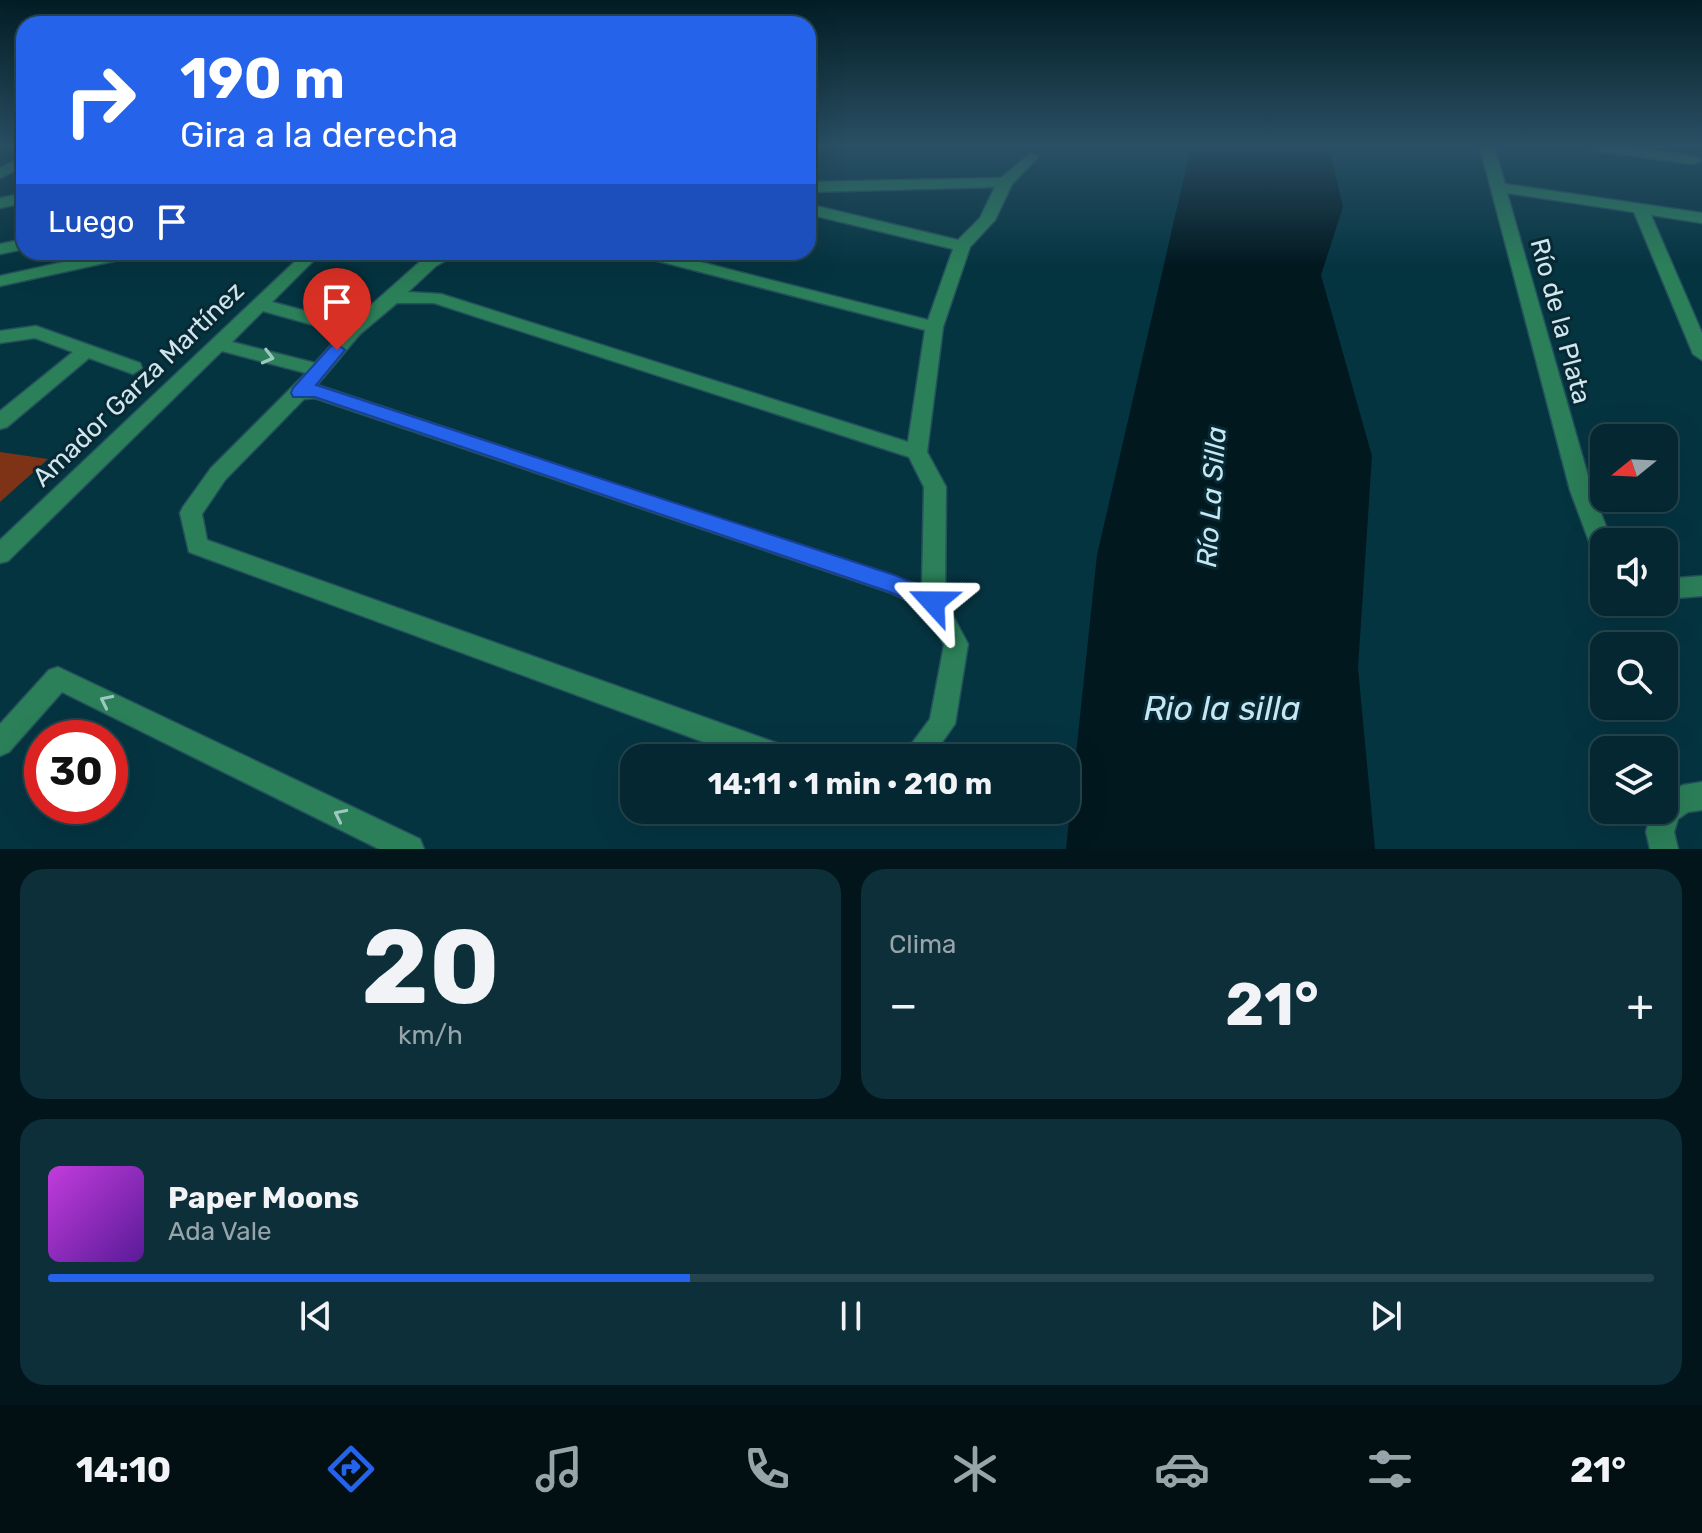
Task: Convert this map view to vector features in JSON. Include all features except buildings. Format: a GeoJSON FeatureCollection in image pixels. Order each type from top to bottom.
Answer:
{"type":"FeatureCollection","features":[{"type":"Feature","properties":{"kind":"street"},"geometry":{"type":"LineString","coordinates":[[926,744],[942,724],[956,644],[933,602],[935,487],[917,452],[934,327],[962,246],[987,220],[1003,187]]}},
{"type":"Feature","properties":{"kind":"street"},"geometry":{"type":"LineString","coordinates":[[1497,187],[1702,218]]}},
{"type":"Feature","properties":{"kind":"street","name":"Río de la Plata"},"geometry":{"type":"LineString","coordinates":[[1497,187],[1581,490],[1595,528]]}},
{"type":"Feature","properties":{"kind":"street"},"geometry":{"type":"LineString","coordinates":[[1641,210],[1702,354]]}},
{"type":"Feature","properties":{"kind":"street"},"geometry":{"type":"LineString","coordinates":[[816,211],[962,246]]}},
{"type":"Feature","properties":{"kind":"street"},"geometry":{"type":"LineString","coordinates":[[0,281],[96,260]]}},
{"type":"Feature","properties":{"kind":"street","name":"Amador Garza Martínez"},"geometry":{"type":"LineString","coordinates":[[0,554],[306,260]]}},
{"type":"Feature","properties":{"kind":"street"},"geometry":{"type":"LineString","coordinates":[[434,260],[354,330],[299,393],[218,474],[191,513],[197,546],[743,744]]}},
{"type":"Feature","properties":{"kind":"street"},"geometry":{"type":"LineString","coordinates":[[672,260],[934,327]]}},
{"type":"Feature","properties":{"kind":"street"},"geometry":{"type":"LineString","coordinates":[[393,297],[435,298],[917,452]]}},
{"type":"Feature","properties":{"kind":"street"},"geometry":{"type":"LineString","coordinates":[[259,304],[354,330]]}},
{"type":"Feature","properties":{"kind":"street"},"geometry":{"type":"LineString","coordinates":[[0,337],[36,332],[133,368]]}},
{"type":"Feature","properties":{"kind":"street"},"geometry":{"type":"LineString","coordinates":[[216,344],[319,370]]}},
{"type":"Feature","properties":{"kind":"street"},"geometry":{"type":"LineString","coordinates":[[0,422],[86,351]]}},
{"type":"Feature","properties":{"kind":"street"},"geometry":{"type":"LineString","coordinates":[[299,393],[316,391],[897,585],[933,602]]}},
{"type":"Feature","properties":{"kind":"street"},"geometry":{"type":"LineString","coordinates":[[1678,588],[1702,586]]}},
{"type":"Feature","properties":{"kind":"street"},"geometry":{"type":"LineString","coordinates":[[0,743],[58,678],[410,849]]}},
{"type":"Feature","properties":{"kind":"street"},"geometry":{"type":"LineString","coordinates":[[1664,849],[1660,832],[1666,810],[1683,799],[1702,796]]}},
{"type":"Feature","properties":{"kind":"shaded area"},"geometry":{"type":"Polygon","coordinates":[[[0,452],[48,459],[0,502],[0,452]]]}},
{"type":"Feature","properties":{"kind":"water","name":"Rio la silla"},"geometry":{"type":"Polygon","coordinates":[[[1182,187],[1338,187],[1343,207],[1321,275],[1372,456],[1358,668],[1375,849],[1066,849],[1069,824],[1080,824],[1080,744],[1077,744],[1097,555],[1182,187]]]}},
{"type":"Feature","properties":{"kind":"route"},"geometry":{"type":"LineString","coordinates":[[337,350],[299,393],[316,391],[897,585],[933,602]]}},
{"type":"Feature","properties":{"kind":"water label","name":"Río La Silla"},"geometry":{"type":"Point","coordinates":[1211,497]}}]}
